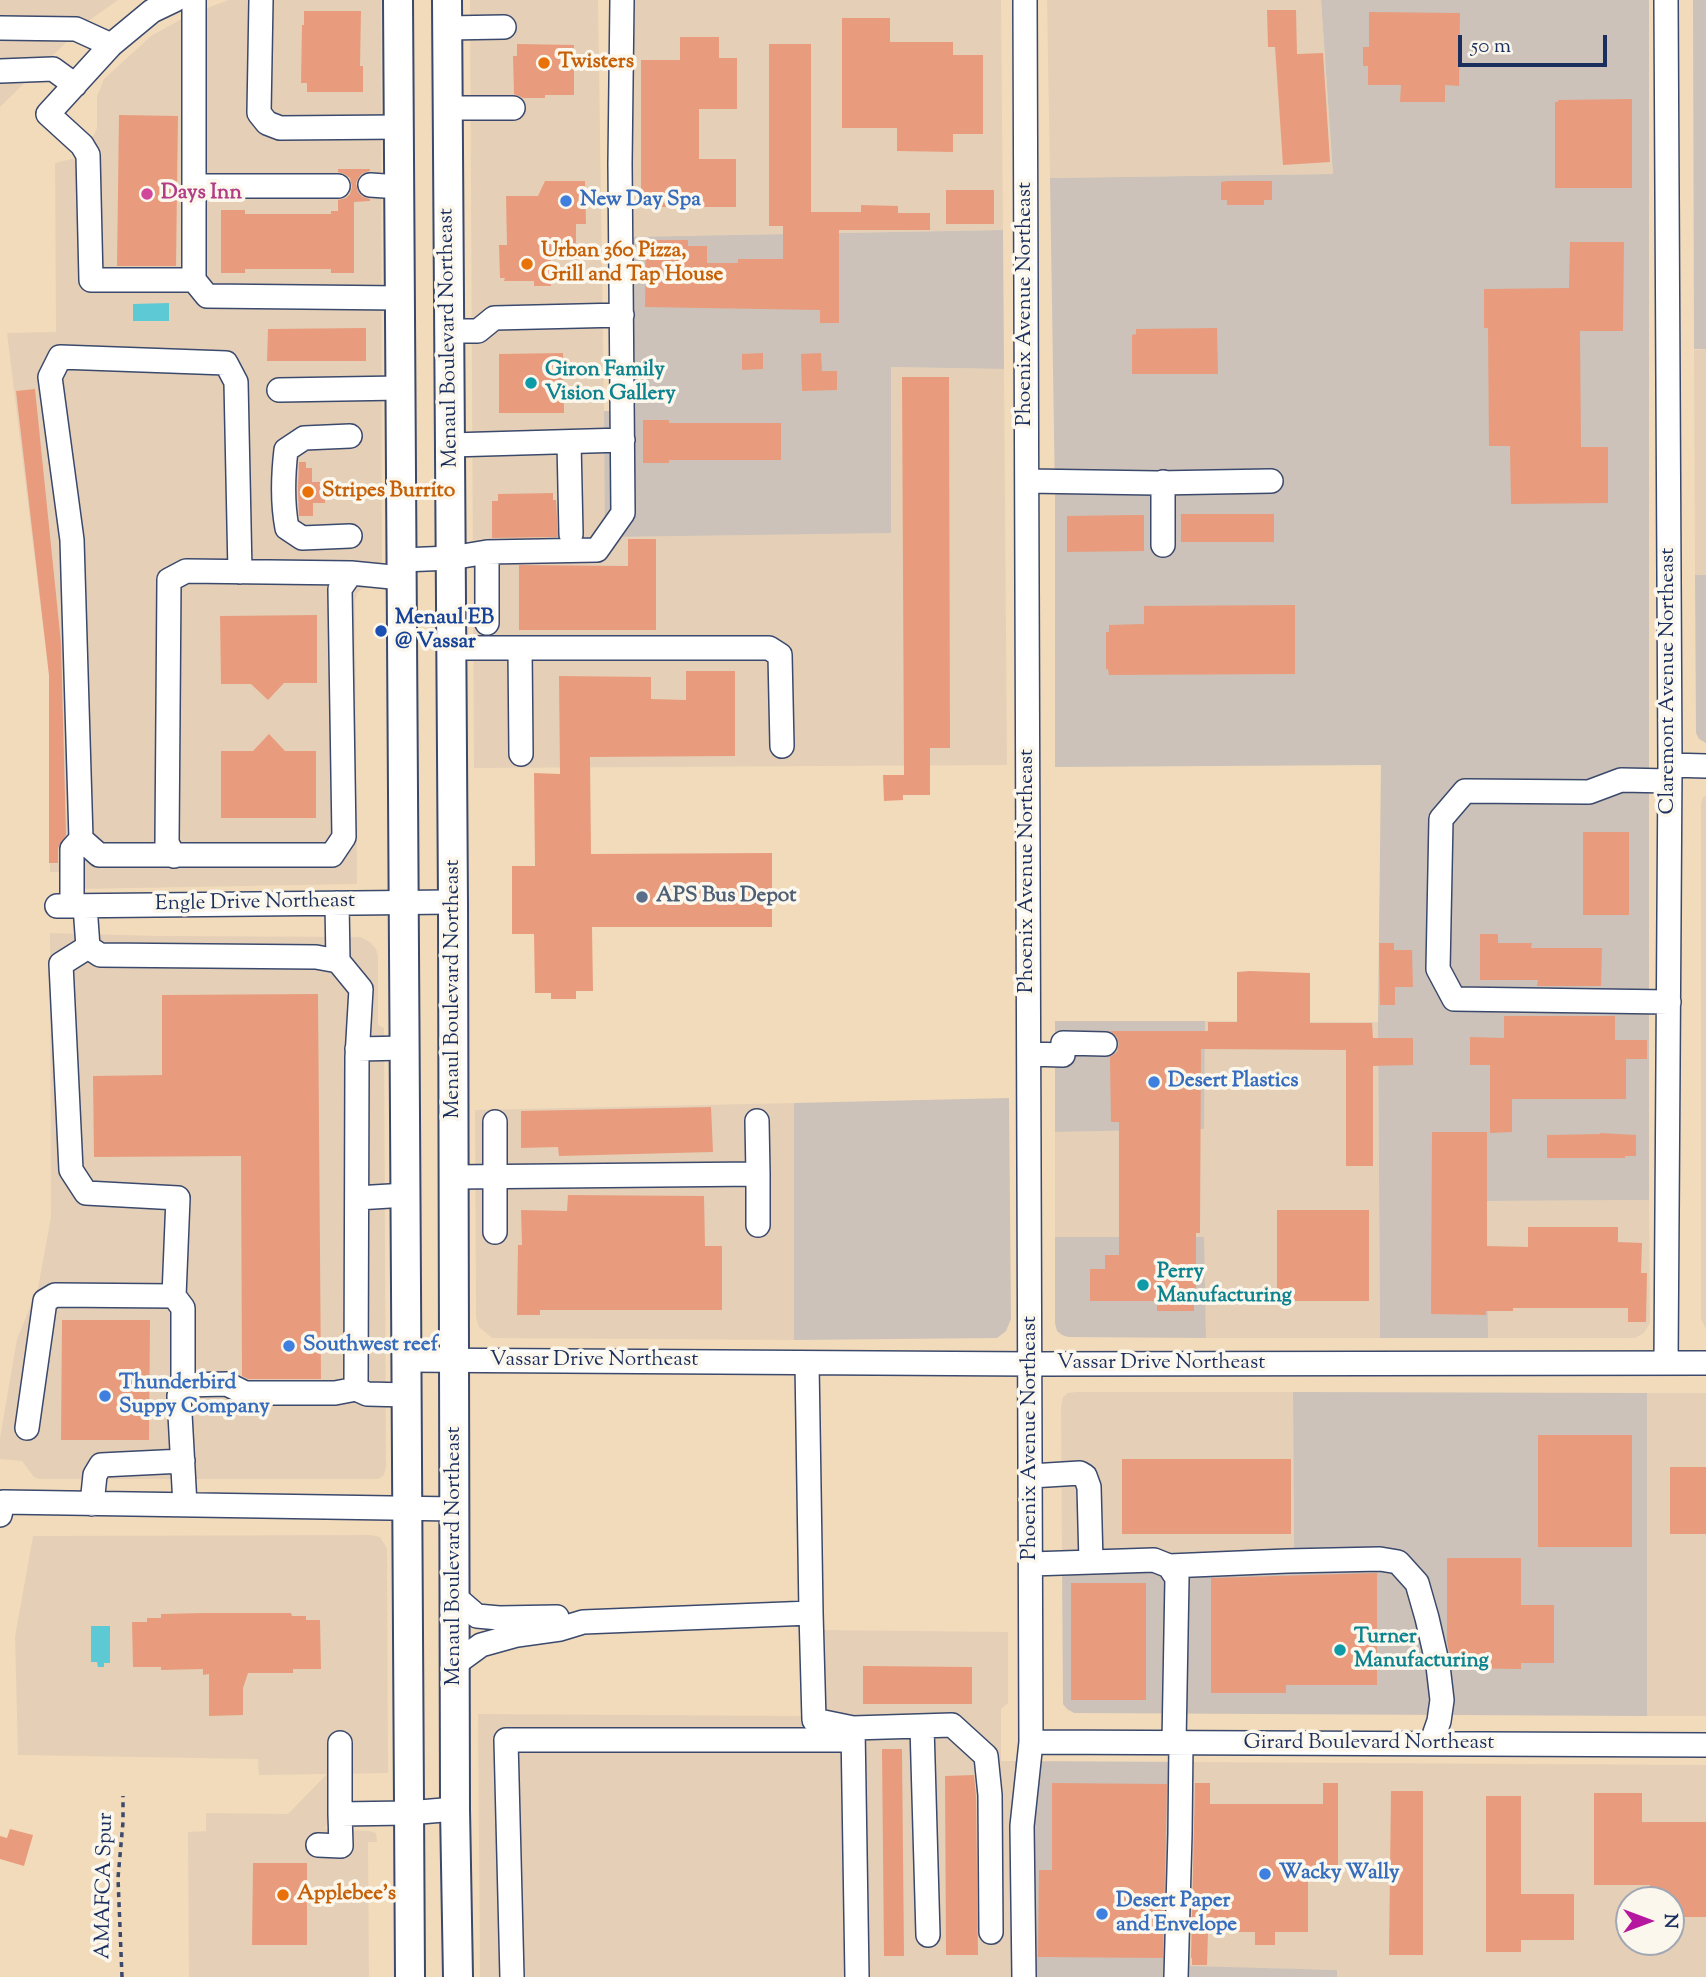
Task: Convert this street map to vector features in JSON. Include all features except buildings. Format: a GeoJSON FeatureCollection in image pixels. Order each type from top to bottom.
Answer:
{"type":"FeatureCollection","features":[{"type":"Feature","properties":{"kind":"main road"},"geometry":{"type":"LineString","coordinates":[[398,0],[411,1977]]}},
{"type":"Feature","properties":{"kind":"main road","name":"Menaul Boulevard Northeast"},"geometry":{"type":"LineString","coordinates":[[447,0],[458,1977]]}},
{"type":"Feature","properties":{"kind":"street"},"geometry":{"type":"LineString","coordinates":[[175,0],[152,11],[111,45],[48,114],[82,145],[88,155],[91,281],[194,280]]}},
{"type":"Feature","properties":{"kind":"street"},"geometry":{"type":"LineString","coordinates":[[194,0],[194,280],[207,296],[400,298]]}},
{"type":"Feature","properties":{"kind":"street"},"geometry":{"type":"LineString","coordinates":[[261,0],[259,113],[267,123],[280,128],[400,127]]}},
{"type":"Feature","properties":{"kind":"street"},"geometry":{"type":"LineString","coordinates":[[174,856],[167,843],[169,580],[186,572],[351,573],[402,569],[487,552],[597,550],[623,513],[620,164],[622,0]]}},
{"type":"Feature","properties":{"kind":"street","name":"Phoenix Avenue Northeast"},"geometry":{"type":"LineString","coordinates":[[1024,1977],[1022,1826],[1031,1742],[1025,0]]}},
{"type":"Feature","properties":{"kind":"street","name":"Claremont Avenue Northeast"},"geometry":{"type":"LineString","coordinates":[[1665,0],[1670,773],[1666,1363]]}},
{"type":"Feature","properties":{"kind":"street"},"geometry":{"type":"LineString","coordinates":[[447,28],[504,27]]}},
{"type":"Feature","properties":{"kind":"street"},"geometry":{"type":"LineString","coordinates":[[0,28],[76,29],[111,45]]}},
{"type":"Feature","properties":{"kind":"street"},"geometry":{"type":"LineString","coordinates":[[0,71],[53,69],[75,85]]}},
{"type":"Feature","properties":{"kind":"street"},"geometry":{"type":"LineString","coordinates":[[447,108],[513,108]]}},
{"type":"Feature","properties":{"kind":"street"},"geometry":{"type":"LineString","coordinates":[[370,185],[400,187]]}},
{"type":"Feature","properties":{"kind":"street"},"geometry":{"type":"LineString","coordinates":[[194,187],[338,186]]}},
{"type":"Feature","properties":{"kind":"street"},"geometry":{"type":"LineString","coordinates":[[450,331],[478,331],[494,318],[622,315]]}},
{"type":"Feature","properties":{"kind":"street"},"geometry":{"type":"LineString","coordinates":[[240,572],[236,382],[226,363],[60,357],[50,377],[72,540],[81,839],[72,849],[71,906],[88,947],[100,955],[316,957],[338,961]]}},
{"type":"Feature","properties":{"kind":"street"},"geometry":{"type":"LineString","coordinates":[[279,390],[401,388]]}},
{"type":"Feature","properties":{"kind":"street"},"geometry":{"type":"LineString","coordinates":[[350,436],[304,438],[286,450],[283,475],[287,528],[302,537],[350,536]]}},
{"type":"Feature","properties":{"kind":"street"},"geometry":{"type":"LineString","coordinates":[[451,445],[623,440]]}},
{"type":"Feature","properties":{"kind":"street"},"geometry":{"type":"LineString","coordinates":[[569,442],[571,534]]}},
{"type":"Feature","properties":{"kind":"street"},"geometry":{"type":"LineString","coordinates":[[1027,481],[1271,481]]}},
{"type":"Feature","properties":{"kind":"street"},"geometry":{"type":"LineString","coordinates":[[1163,482],[1163,545]]}},
{"type":"Feature","properties":{"kind":"street"},"geometry":{"type":"LineString","coordinates":[[487,552],[487,623]]}},
{"type":"Feature","properties":{"kind":"street"},"geometry":{"type":"LineString","coordinates":[[81,839],[99,855],[332,855],[344,837],[340,589],[351,573]]}},
{"type":"Feature","properties":{"kind":"street"},"geometry":{"type":"LineString","coordinates":[[452,648],[769,648],[780,655],[782,746]]}},
{"type":"Feature","properties":{"kind":"street"},"geometry":{"type":"LineString","coordinates":[[520,648],[521,754]]}},
{"type":"Feature","properties":{"kind":"street"},"geometry":{"type":"LineString","coordinates":[[1669,1002],[1454,999],[1438,970],[1441,819],[1465,791],[1589,792],[1621,780],[1706,766]]}},
{"type":"Feature","properties":{"kind":"street","name":"Engle Drive Northeast"},"geometry":{"type":"LineString","coordinates":[[71,906],[453,902]]}},
{"type":"Feature","properties":{"kind":"street"},"geometry":{"type":"LineString","coordinates":[[337,903],[338,961],[361,989],[358,1049],[356,1389]]}},
{"type":"Feature","properties":{"kind":"street"},"geometry":{"type":"LineString","coordinates":[[88,947],[61,964],[71,1170],[86,1193],[178,1198],[174,1296],[183,1308],[183,1385],[179,1396],[185,1505]]}},
{"type":"Feature","properties":{"kind":"street"},"geometry":{"type":"LineString","coordinates":[[1029,1054],[1063,1058],[1063,1043],[1105,1044]]}},
{"type":"Feature","properties":{"kind":"street"},"geometry":{"type":"LineString","coordinates":[[358,1049],[406,1048]]}},
{"type":"Feature","properties":{"kind":"street"},"geometry":{"type":"LineString","coordinates":[[757,1121],[758,1225]]}},
{"type":"Feature","properties":{"kind":"street"},"geometry":{"type":"LineString","coordinates":[[495,1122],[495,1233]]}},
{"type":"Feature","properties":{"kind":"street"},"geometry":{"type":"LineString","coordinates":[[454,1177],[758,1174]]}},
{"type":"Feature","properties":{"kind":"street"},"geometry":{"type":"LineString","coordinates":[[357,1198],[406,1195]]}},
{"type":"Feature","properties":{"kind":"street"},"geometry":{"type":"LineString","coordinates":[[27,1427],[45,1301],[55,1295],[174,1296]]}},
{"type":"Feature","properties":{"kind":"street","name":"Vassar Drive Northeast"},"geometry":{"type":"LineString","coordinates":[[406,1360],[1031,1364],[1706,1363]]}},
{"type":"Feature","properties":{"kind":"street"},"geometry":{"type":"LineString","coordinates":[[807,1363],[814,1720],[853,1734]]}},
{"type":"Feature","properties":{"kind":"street"},"geometry":{"type":"LineString","coordinates":[[183,1385],[227,1384],[245,1393],[335,1393],[356,1389],[367,1394],[407,1395]]}},
{"type":"Feature","properties":{"kind":"street"},"geometry":{"type":"LineString","coordinates":[[92,1504],[95,1475],[101,1465],[183,1461]]}},
{"type":"Feature","properties":{"kind":"street"},"geometry":{"type":"LineString","coordinates":[[1031,1476],[1080,1473],[1085,1476],[1089,1486],[1091,1562]]}},
{"type":"Feature","properties":{"kind":"street"},"geometry":{"type":"LineString","coordinates":[[1,1508],[92,1504],[455,1508]]}},
{"type":"Feature","properties":{"kind":"street"},"geometry":{"type":"LineString","coordinates":[[1031,1564],[1154,1560],[1169,1566],[1380,1559],[1398,1562],[1417,1583],[1438,1665],[1442,1700],[1439,1721],[1431,1744]]}},
{"type":"Feature","properties":{"kind":"street"},"geometry":{"type":"LineString","coordinates":[[1169,1566],[1177,1578],[1176,1977]]}},
{"type":"Feature","properties":{"kind":"street"},"geometry":{"type":"LineString","coordinates":[[455,1597],[477,1616],[560,1617],[585,1622]]}},
{"type":"Feature","properties":{"kind":"street"},"geometry":{"type":"LineString","coordinates":[[455,1664],[481,1645],[585,1622],[811,1613]]}},
{"type":"Feature","properties":{"kind":"street"},"geometry":{"type":"LineString","coordinates":[[512,1977],[506,1740],[853,1734],[952,1725],[986,1756],[990,1795],[991,1932]]}},
{"type":"Feature","properties":{"kind":"street"},"geometry":{"type":"LineString","coordinates":[[922,1726],[928,1935]]}},
{"type":"Feature","properties":{"kind":"street"},"geometry":{"type":"LineString","coordinates":[[853,1734],[857,1977]]}},
{"type":"Feature","properties":{"kind":"street","name":"Girard Boulevard Northeast"},"geometry":{"type":"LineString","coordinates":[[1031,1742],[1706,1745]]}},
{"type":"Feature","properties":{"kind":"street"},"geometry":{"type":"LineString","coordinates":[[318,1845],[341,1846],[340,1743]]}},
{"type":"Feature","properties":{"kind":"street"},"geometry":{"type":"LineString","coordinates":[[340,1814],[455,1809]]}},
{"type":"Feature","properties":{"kind":"path","name":"AMAFCA Spur"},"geometry":{"type":"LineString","coordinates":[[121,1977],[118,1878],[123,1796]]}},
{"type":"Feature","properties":{"kind":"shaded area"},"geometry":{"type":"Polygon","coordinates":[[[0,0],[118,0],[87,22],[0,107],[0,0]]]}},
{"type":"Feature","properties":{"kind":"shaded area"},"geometry":{"type":"Polygon","coordinates":[[[228,0],[381,0],[382,579],[357,593],[355,601],[357,884],[78,889],[78,872],[50,872],[49,675],[7,333],[56,332],[55,163],[76,158],[91,142],[97,128],[97,96],[104,79],[151,36],[185,17],[228,0]]]}},
{"type":"Feature","properties":{"kind":"shaded area"},"geometry":{"type":"Polygon","coordinates":[[[470,0],[598,0],[606,537],[891,367],[1004,369],[1007,765],[474,768],[470,0]]]}},
{"type":"Feature","properties":{"kind":"shaded area"},"geometry":{"type":"Polygon","coordinates":[[[634,0],[1001,0],[1003,230],[625,237],[634,0]]]}},
{"type":"Feature","properties":{"kind":"shaded area"},"geometry":{"type":"Polygon","coordinates":[[[1047,0],[1321,0],[1333,174],[1050,178],[1047,0]]]}},
{"type":"Feature","properties":{"kind":"shaded area"},"geometry":{"type":"Polygon","coordinates":[[[1321,0],[1649,0],[1649,1200],[1487,1201],[1488,1338],[1380,1338],[1378,1022],[1381,765],[1055,767],[1055,496],[1050,178],[1333,174],[1321,0]]]}},
{"type":"Feature","properties":{"kind":"shaded area"},"geometry":{"type":"Polygon","coordinates":[[[1693,0],[1706,0],[1706,349],[1694,349],[1693,0]]]}},
{"type":"Feature","properties":{"kind":"shaded area"},"geometry":{"type":"Polygon","coordinates":[[[1003,230],[1004,369],[891,367],[891,533],[605,537],[604,411],[628,411],[625,237],[1003,230]]]}},
{"type":"Feature","properties":{"kind":"shaded area"},"geometry":{"type":"Polygon","coordinates":[[[1706,349],[1706,575],[1695,575],[1694,350],[1706,349]]]}},
{"type":"Feature","properties":{"kind":"shaded area"},"geometry":{"type":"Polygon","coordinates":[[[1695,575],[1706,575],[1706,743],[1699,739],[1696,733],[1695,575]]]}},
{"type":"Feature","properties":{"kind":"shaded area"},"geometry":{"type":"Polygon","coordinates":[[[1706,796],[1706,1329],[1701,1319],[1701,803],[1706,796]]]}},
{"type":"Feature","properties":{"kind":"shaded area"},"geometry":{"type":"Polygon","coordinates":[[[50,933],[360,937],[376,949],[378,1025],[384,1028],[386,1466],[384,1475],[378,1479],[39,1479],[34,1477],[22,1461],[0,1459],[0,1438],[17,1339],[38,1288],[51,1217],[50,933]]]}},
{"type":"Feature","properties":{"kind":"shaded area"},"geometry":{"type":"Polygon","coordinates":[[[1055,1021],[1205,1021],[1204,1129],[1055,1132],[1055,1021]]]}},
{"type":"Feature","properties":{"kind":"shaded area"},"geometry":{"type":"Polygon","coordinates":[[[1205,1021],[1378,1022],[1380,1338],[1206,1338],[1203,1237],[1055,1237],[1055,1132],[1203,1129],[1205,1021]]]}},
{"type":"Feature","properties":{"kind":"shaded area"},"geometry":{"type":"Polygon","coordinates":[[[1009,1098],[1011,1319],[1006,1331],[997,1338],[794,1340],[794,1103],[1009,1098]]]}},
{"type":"Feature","properties":{"kind":"shaded area"},"geometry":{"type":"Polygon","coordinates":[[[794,1103],[794,1340],[492,1338],[479,1327],[476,1317],[475,1110],[794,1103]]]}},
{"type":"Feature","properties":{"kind":"shaded area"},"geometry":{"type":"Polygon","coordinates":[[[1649,1200],[1650,1323],[1644,1333],[1635,1338],[1488,1338],[1487,1201],[1649,1200]]]}},
{"type":"Feature","properties":{"kind":"shaded area"},"geometry":{"type":"Polygon","coordinates":[[[1055,1237],[1204,1237],[1206,1338],[1062,1335],[1057,1331],[1055,1323],[1055,1237]]]}},
{"type":"Feature","properties":{"kind":"shaded area"},"geometry":{"type":"Polygon","coordinates":[[[1076,1392],[1293,1392],[1294,1553],[1062,1557],[1061,1407],[1063,1397],[1076,1392]]]}},
{"type":"Feature","properties":{"kind":"shaded area"},"geometry":{"type":"Polygon","coordinates":[[[1293,1392],[1647,1393],[1647,1716],[1074,1713],[1067,1709],[1063,1704],[1062,1557],[1294,1553],[1293,1392]]]}},
{"type":"Feature","properties":{"kind":"shaded area"},"geometry":{"type":"Polygon","coordinates":[[[1647,1393],[1706,1393],[1706,1716],[1647,1716],[1647,1393]]]}},
{"type":"Feature","properties":{"kind":"shaded area"},"geometry":{"type":"Polygon","coordinates":[[[33,1536],[380,1537],[387,1548],[388,1773],[329,1774],[329,1818],[325,1829],[376,1833],[377,1842],[368,1842],[369,1977],[189,1977],[188,1832],[206,1831],[206,1813],[288,1814],[327,1774],[259,1775],[258,1759],[18,1755],[15,1637],[33,1536]]]}},
{"type":"Feature","properties":{"kind":"shaded area"},"geometry":{"type":"Polygon","coordinates":[[[822,1630],[1008,1632],[1008,1703],[1001,1709],[1001,1761],[1015,1761],[1016,1977],[480,1977],[478,1714],[822,1714],[822,1630]]]}},
{"type":"Feature","properties":{"kind":"shaded area"},"geometry":{"type":"Polygon","coordinates":[[[1015,1761],[1192,1762],[1190,1966],[1337,1970],[1337,1977],[1016,1977],[1015,1761]]]}},
{"type":"Feature","properties":{"kind":"shaded area"},"geometry":{"type":"Polygon","coordinates":[[[1192,1762],[1706,1765],[1706,1977],[1337,1977],[1337,1970],[1190,1967],[1192,1762]]]}},
{"type":"Feature","properties":{"kind":"water"},"geometry":{"type":"Polygon","coordinates":[[[169,303],[169,321],[133,321],[133,304],[169,303]]]}},
{"type":"Feature","properties":{"kind":"water"},"geometry":{"type":"Polygon","coordinates":[[[91,1626],[110,1626],[110,1663],[104,1663],[104,1667],[98,1667],[97,1662],[91,1662],[91,1626]]]}},
{"type":"Feature","properties":{"kind":"place","name":"Twisters"},"geometry":{"type":"Point","coordinates":[544,63]}},
{"type":"Feature","properties":{"kind":"place","name":"Days Inn"},"geometry":{"type":"Point","coordinates":[147,194]}},
{"type":"Feature","properties":{"kind":"place","name":"New Day Spa"},"geometry":{"type":"Point","coordinates":[566,201]}},
{"type":"Feature","properties":{"kind":"place","name":"Urban 360 Pizza, Grill and Tap House"},"geometry":{"type":"Point","coordinates":[527,264]}},
{"type":"Feature","properties":{"kind":"place","name":"Giron Family Vision Gallery"},"geometry":{"type":"Point","coordinates":[531,383]}},
{"type":"Feature","properties":{"kind":"place","name":"Stripes Burrito"},"geometry":{"type":"Point","coordinates":[308,492]}},
{"type":"Feature","properties":{"kind":"place","name":"Menaul EB @ Vassar"},"geometry":{"type":"Point","coordinates":[381,631]}},
{"type":"Feature","properties":{"kind":"place","name":"APS Bus Depot"},"geometry":{"type":"Point","coordinates":[642,897]}},
{"type":"Feature","properties":{"kind":"place","name":"Desert Plastics"},"geometry":{"type":"Point","coordinates":[1154,1082]}},
{"type":"Feature","properties":{"kind":"place","name":"Perry Manufacturing"},"geometry":{"type":"Point","coordinates":[1143,1285]}},
{"type":"Feature","properties":{"kind":"place","name":"Southwest reef"},"geometry":{"type":"Point","coordinates":[289,1346]}},
{"type":"Feature","properties":{"kind":"place","name":"Thunderbird Suppy Company"},"geometry":{"type":"Point","coordinates":[105,1396]}},
{"type":"Feature","properties":{"kind":"place","name":"Turner Manufacturing"},"geometry":{"type":"Point","coordinates":[1340,1650]}},
{"type":"Feature","properties":{"kind":"place","name":"Wacky Wally"},"geometry":{"type":"Point","coordinates":[1265,1874]}},
{"type":"Feature","properties":{"kind":"place","name":"Applebee's"},"geometry":{"type":"Point","coordinates":[283,1895]}},
{"type":"Feature","properties":{"kind":"place","name":"Desert Paper and Envelope"},"geometry":{"type":"Point","coordinates":[1102,1914]}}]}
